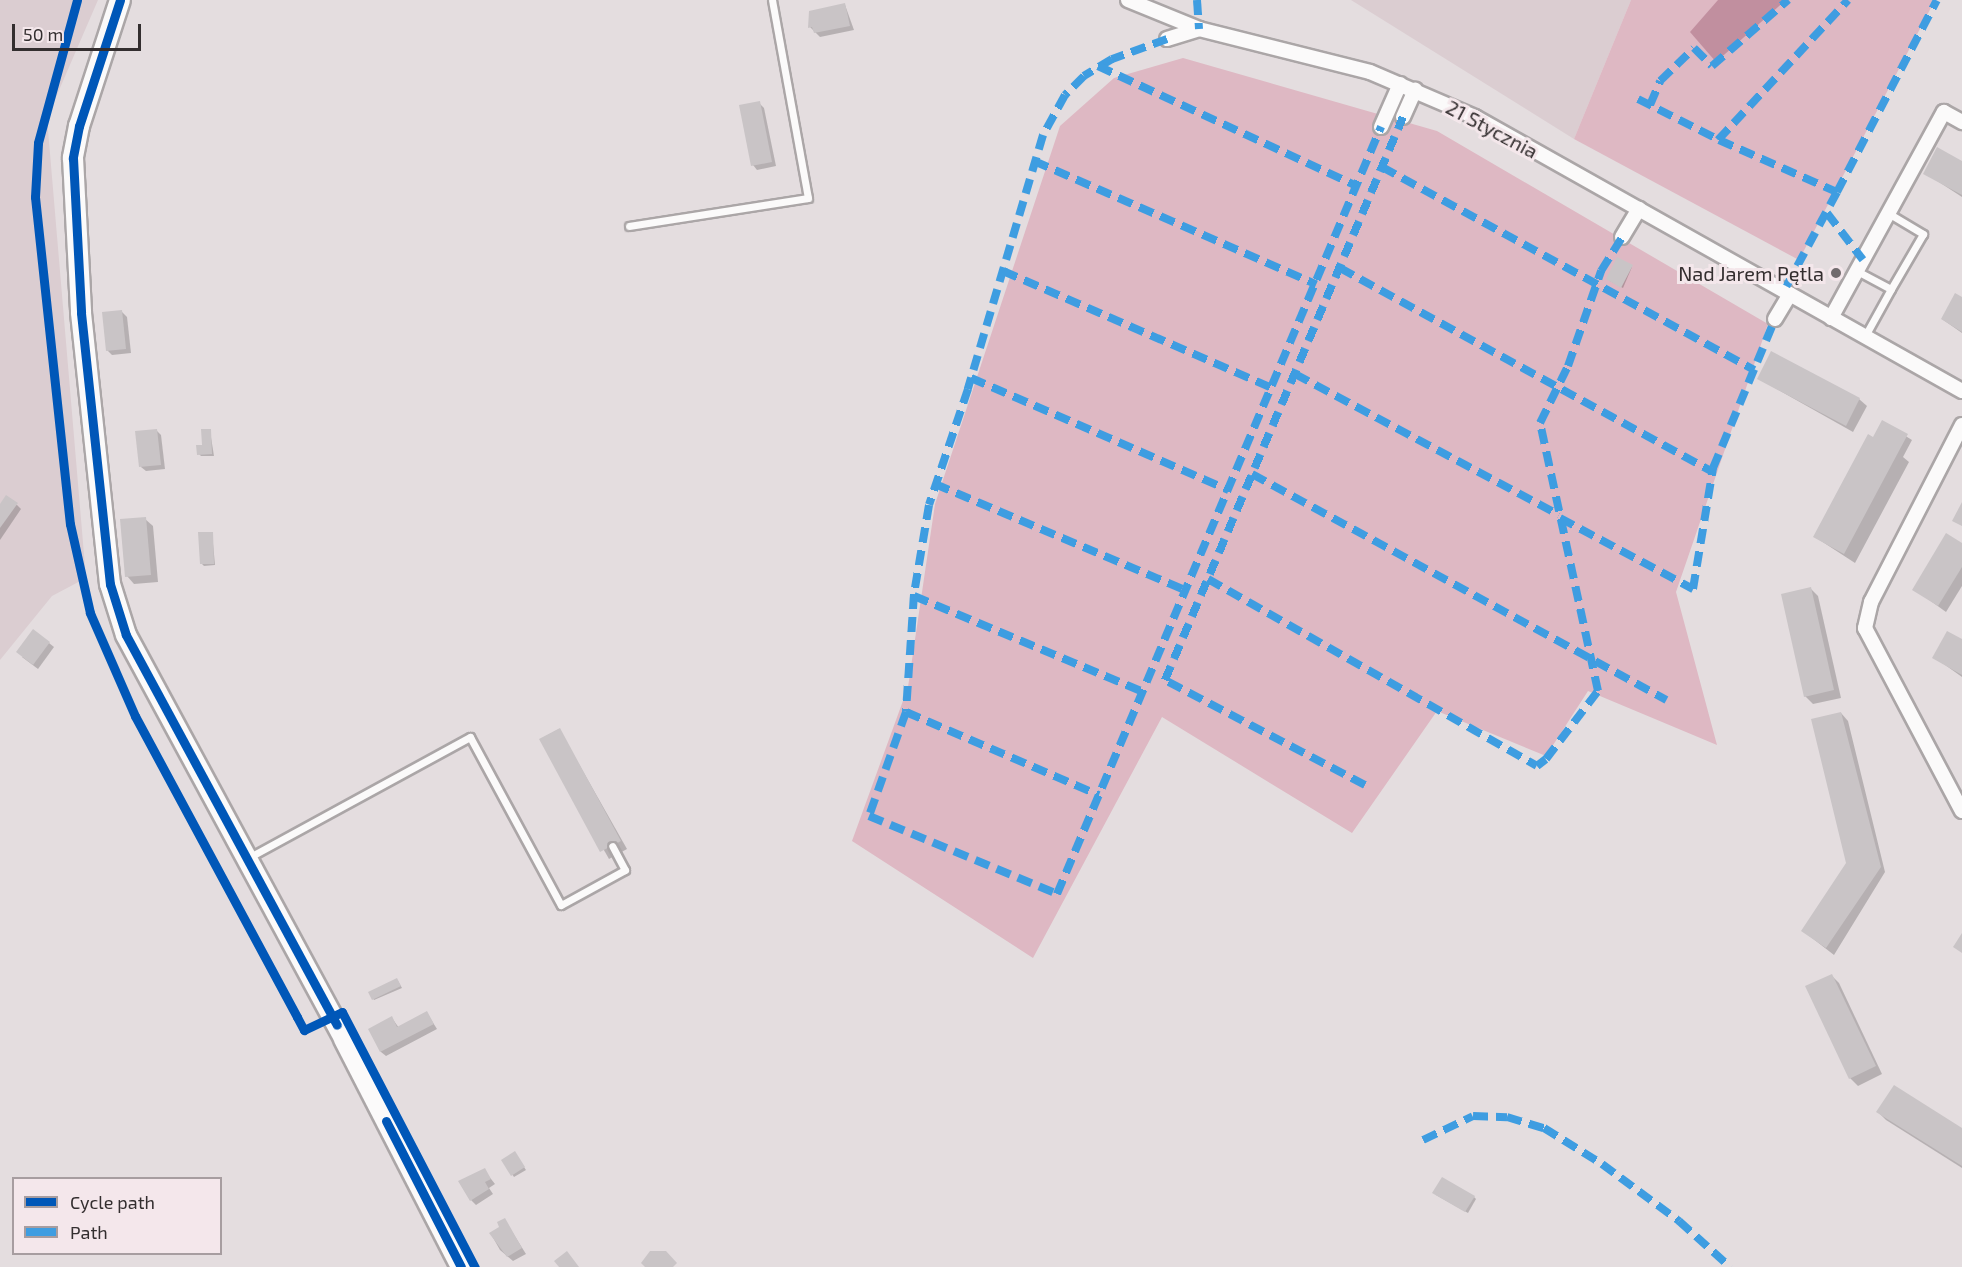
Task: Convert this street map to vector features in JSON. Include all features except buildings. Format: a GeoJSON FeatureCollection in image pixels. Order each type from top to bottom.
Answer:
{"type":"FeatureCollection","features":[{"type":"Feature","properties":{"kind":"street"},"geometry":{"type":"LineString","coordinates":[[120,0],[79,126],[73,158],[81,313],[110,584],[126,634],[248,858],[461,1267]]}},
{"type":"Feature","properties":{"kind":"street","name":"21 Stycznia"},"geometry":{"type":"LineString","coordinates":[[1128,0],[1199,29],[1370,72],[1475,117],[1962,391]]}},
{"type":"Feature","properties":{"kind":"street"},"geometry":{"type":"LineString","coordinates":[[1167,39],[1199,29]]}},
{"type":"Feature","properties":{"kind":"street"},"geometry":{"type":"LineString","coordinates":[[1381,127],[1400,84]]}},
{"type":"Feature","properties":{"kind":"street"},"geometry":{"type":"LineString","coordinates":[[1403,117],[1415,90]]}},
{"type":"Feature","properties":{"kind":"street"},"geometry":{"type":"LineString","coordinates":[[1831,318],[1944,112],[1962,122]]}},
{"type":"Feature","properties":{"kind":"street"},"geometry":{"type":"LineString","coordinates":[[1622,237],[1639,209]]}},
{"type":"Feature","properties":{"kind":"street"},"geometry":{"type":"LineString","coordinates":[[1775,320],[1790,294]]}},
{"type":"Feature","properties":{"kind":"street"},"geometry":{"type":"LineString","coordinates":[[1962,425],[1871,602],[1865,628],[1962,811]]}},
{"type":"Feature","properties":{"kind":"lane"},"geometry":{"type":"LineString","coordinates":[[629,226],[808,198],[772,0]]}},
{"type":"Feature","properties":{"kind":"lane"},"geometry":{"type":"LineString","coordinates":[[1865,336],[1923,234],[1888,213]]}},
{"type":"Feature","properties":{"kind":"lane"},"geometry":{"type":"LineString","coordinates":[[1857,271],[1891,289]]}},
{"type":"Feature","properties":{"kind":"lane"},"geometry":{"type":"LineString","coordinates":[[248,858],[470,737],[561,904],[625,870],[612,846]]}},
{"type":"Feature","properties":{"kind":"shaded area"},"geometry":{"type":"Polygon","coordinates":[[[0,0],[98,0],[47,118],[86,578],[52,596],[0,660],[0,0]]]}},
{"type":"Feature","properties":{"kind":"shaded area"},"geometry":{"type":"Polygon","coordinates":[[[1351,0],[1631,0],[1574,139],[1351,0]]]}},
{"type":"Feature","properties":{"kind":"shaded area"},"geometry":{"type":"Polygon","coordinates":[[[1631,0],[1935,0],[1799,260],[1574,139],[1631,0]]]}},
{"type":"Feature","properties":{"kind":"shaded area"},"geometry":{"type":"Polygon","coordinates":[[[1718,0],[1786,0],[1716,62],[1690,32],[1718,0]]]}},
{"type":"Feature","properties":{"kind":"shaded area"},"geometry":{"type":"Polygon","coordinates":[[[1183,58],[1437,131],[1768,324],[1676,592],[1717,745],[1588,691],[1546,756],[1437,711],[1352,833],[1162,717],[1033,958],[852,841],[908,687],[935,504],[1060,126],[1114,78],[1183,58]]]}},
{"type":"Feature","properties":{"kind":"marked path"},"geometry":{"type":"LineString","coordinates":[[1197,0],[1199,29]]}},
{"type":"Feature","properties":{"kind":"marked path"},"geometry":{"type":"LineString","coordinates":[[1650,105],[1660,81],[1694,48],[1712,66],[1788,0]]}},
{"type":"Feature","properties":{"kind":"marked path"},"geometry":{"type":"LineString","coordinates":[[1718,140],[1848,0]]}},
{"type":"Feature","properties":{"kind":"marked path"},"geometry":{"type":"LineString","coordinates":[[1837,192],[1937,0]]}},
{"type":"Feature","properties":{"kind":"marked path"},"geometry":{"type":"LineString","coordinates":[[1167,39],[1112,59],[1084,76],[1065,95],[1043,135],[968,389],[929,505],[914,594],[906,712],[869,816],[1057,894],[1381,127]]}},
{"type":"Feature","properties":{"kind":"marked path"},"geometry":{"type":"LineString","coordinates":[[1098,66],[1357,186]]}},
{"type":"Feature","properties":{"kind":"marked path"},"geometry":{"type":"LineString","coordinates":[[1638,99],[1719,140],[1837,192],[1784,291]]}},
{"type":"Feature","properties":{"kind":"marked path"},"geometry":{"type":"LineString","coordinates":[[1365,785],[1165,680],[1403,117]]}},
{"type":"Feature","properties":{"kind":"marked path"},"geometry":{"type":"LineString","coordinates":[[1034,161],[1316,284]]}},
{"type":"Feature","properties":{"kind":"marked path"},"geometry":{"type":"LineString","coordinates":[[1382,167],[1754,370]]}},
{"type":"Feature","properties":{"kind":"marked path"},"geometry":{"type":"LineString","coordinates":[[1827,213],[1863,260]]}},
{"type":"Feature","properties":{"kind":"marked path"},"geometry":{"type":"LineString","coordinates":[[1208,579],[1537,766],[1546,759],[1598,691],[1540,423],[1568,366],[1601,271],[1622,237]]}},
{"type":"Feature","properties":{"kind":"marked path"},"geometry":{"type":"LineString","coordinates":[[1340,268],[1712,472]]}},
{"type":"Feature","properties":{"kind":"marked path"},"geometry":{"type":"LineString","coordinates":[[1003,271],[1272,388]]}},
{"type":"Feature","properties":{"kind":"marked path"},"geometry":{"type":"LineString","coordinates":[[1560,518],[1693,589],[1713,468],[1775,319]]}},
{"type":"Feature","properties":{"kind":"marked path"},"geometry":{"type":"LineString","coordinates":[[1295,374],[1559,515]]}},
{"type":"Feature","properties":{"kind":"marked path"},"geometry":{"type":"LineString","coordinates":[[971,378],[1229,490]]}},
{"type":"Feature","properties":{"kind":"marked path"},"geometry":{"type":"LineString","coordinates":[[1252,474],[1666,700]]}},
{"type":"Feature","properties":{"kind":"marked path"},"geometry":{"type":"LineString","coordinates":[[935,484],[1185,590]]}},
{"type":"Feature","properties":{"kind":"marked path"},"geometry":{"type":"LineString","coordinates":[[914,596],[1143,692]]}},
{"type":"Feature","properties":{"kind":"marked path"},"geometry":{"type":"LineString","coordinates":[[906,712],[1099,795]]}},
{"type":"Feature","properties":{"kind":"marked path"},"geometry":{"type":"LineString","coordinates":[[1423,1140],[1473,1116],[1507,1117],[1544,1128],[1602,1164],[1679,1221],[1730,1267]]}},
{"type":"Feature","properties":{"kind":"cycle path"},"geometry":{"type":"LineString","coordinates":[[77,0],[38,143],[35,197],[70,524],[90,613],[135,716],[304,1030],[342,1012],[475,1267]]}},
{"type":"Feature","properties":{"kind":"cycle path"},"geometry":{"type":"LineString","coordinates":[[120,0],[79,126],[73,158],[81,313],[110,584],[126,635],[337,1025]]}},
{"type":"Feature","properties":{"kind":"cycle path"},"geometry":{"type":"LineString","coordinates":[[386,1121],[461,1267]]}},
{"type":"Feature","properties":{"kind":"place","name":"Nad Jarem Pętla"},"geometry":{"type":"Point","coordinates":[1836,273]}}]}
